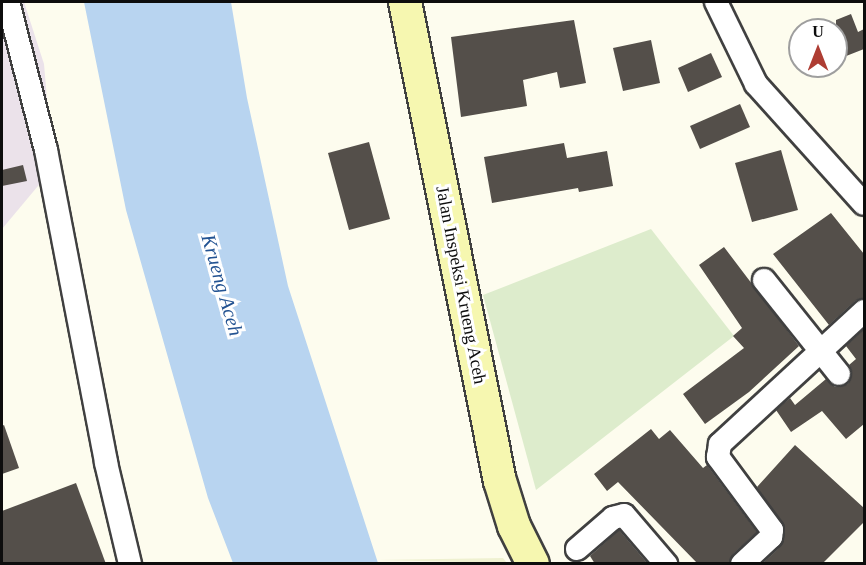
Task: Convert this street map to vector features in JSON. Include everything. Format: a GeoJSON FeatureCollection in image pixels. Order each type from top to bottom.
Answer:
{"type":"FeatureCollection","features":[{"type":"Feature","properties":{"kind":"street"},"geometry":{"type":"LineString","coordinates":[[8,2],[46,150],[106,463],[130,564]]}},
{"type":"Feature","properties":{"kind":"street","name":"Jalan Inspeksi Krueng Aceh"},"geometry":{"type":"LineString","coordinates":[[405,2],[500,481],[514,526],[533,564]]}},
{"type":"Feature","properties":{"kind":"street"},"geometry":{"type":"LineString","coordinates":[[716,2],[756,84],[864,204]]}},
{"type":"Feature","properties":{"kind":"street"},"geometry":{"type":"LineString","coordinates":[[764,280],[822,349],[839,374]]}},
{"type":"Feature","properties":{"kind":"street"},"geometry":{"type":"LineString","coordinates":[[742,564],[771,537],[772,530],[718,457],[718,448],[864,311]]}},
{"type":"Feature","properties":{"kind":"street"},"geometry":{"type":"LineString","coordinates":[[577,549],[613,518],[624,514],[666,564]]}},
{"type":"Feature","properties":{"kind":"shaded area"},"geometry":{"type":"Polygon","coordinates":[[[2,2],[24,2],[44,64],[53,168],[2,229],[2,2]]]}},
{"type":"Feature","properties":{"kind":"green space"},"geometry":{"type":"Polygon","coordinates":[[[651,229],[734,336],[536,490],[483,295],[651,229]]]}},
{"type":"Feature","properties":{"kind":"green space"},"geometry":{"type":"Polygon","coordinates":[[[503,558],[507,563],[377,560],[503,558]]]}},
{"type":"Feature","properties":{"kind":"water","name":"Krueng Aceh"},"geometry":{"type":"Polygon","coordinates":[[[84,2],[231,2],[247,98],[288,286],[378,563],[233,563],[208,498],[126,210],[84,2]]]}},
{"type":"Feature","properties":{"kind":"building"},"geometry":{"type":"Polygon","coordinates":[[[851,14],[858,32],[864,29],[864,49],[848,55],[848,18],[841,18],[851,14]]]}},
{"type":"Feature","properties":{"kind":"building"},"geometry":{"type":"Polygon","coordinates":[[[574,20],[586,83],[560,88],[557,72],[523,80],[527,106],[461,117],[451,37],[574,20]]]}},
{"type":"Feature","properties":{"kind":"building"},"geometry":{"type":"Polygon","coordinates":[[[651,40],[660,83],[623,91],[613,48],[651,40]]]}},
{"type":"Feature","properties":{"kind":"building"},"geometry":{"type":"Polygon","coordinates":[[[711,53],[722,77],[688,92],[678,68],[711,53]]]}},
{"type":"Feature","properties":{"kind":"building"},"geometry":{"type":"Polygon","coordinates":[[[740,104],[750,127],[700,149],[690,126],[740,104]]]}},
{"type":"Feature","properties":{"kind":"building"},"geometry":{"type":"Polygon","coordinates":[[[369,142],[390,219],[349,230],[328,153],[369,142]]]}},
{"type":"Feature","properties":{"kind":"building"},"geometry":{"type":"Polygon","coordinates":[[[564,143],[567,158],[607,151],[613,186],[579,192],[578,188],[492,203],[484,157],[564,143]]]}},
{"type":"Feature","properties":{"kind":"building"},"geometry":{"type":"Polygon","coordinates":[[[781,150],[798,210],[752,222],[735,163],[781,150]]]}},
{"type":"Feature","properties":{"kind":"building"},"geometry":{"type":"Polygon","coordinates":[[[23,165],[27,181],[2,186],[2,170],[23,165]]]}},
{"type":"Feature","properties":{"kind":"building"},"geometry":{"type":"Polygon","coordinates":[[[831,213],[864,254],[864,298],[855,301],[829,325],[773,254],[831,213]]]}},
{"type":"Feature","properties":{"kind":"building"},"geometry":{"type":"Polygon","coordinates":[[[724,247],[799,346],[749,392],[705,424],[683,394],[744,348],[733,336],[742,328],[699,265],[724,247]]]}},
{"type":"Feature","properties":{"kind":"building"},"geometry":{"type":"Polygon","coordinates":[[[864,329],[864,424],[846,439],[822,411],[791,432],[776,410],[790,398],[795,405],[826,379],[835,387],[848,384],[852,373],[849,365],[856,359],[846,346],[864,329]]]}},
{"type":"Feature","properties":{"kind":"building"},"geometry":{"type":"Polygon","coordinates":[[[4,425],[19,468],[2,474],[2,426],[4,425]]]}},
{"type":"Feature","properties":{"kind":"building"},"geometry":{"type":"Polygon","coordinates":[[[651,429],[659,439],[670,430],[703,468],[707,465],[757,532],[733,554],[729,564],[698,564],[618,482],[607,491],[594,474],[651,429]]]}},
{"type":"Feature","properties":{"kind":"building"},"geometry":{"type":"Polygon","coordinates":[[[795,445],[864,508],[864,522],[822,564],[762,564],[781,546],[785,531],[757,487],[795,445]]]}},
{"type":"Feature","properties":{"kind":"building"},"geometry":{"type":"Polygon","coordinates":[[[76,483],[106,564],[2,564],[2,511],[76,483]]]}},
{"type":"Feature","properties":{"kind":"building"},"geometry":{"type":"Polygon","coordinates":[[[619,530],[648,564],[595,564],[590,556],[619,530]]]}}]}
